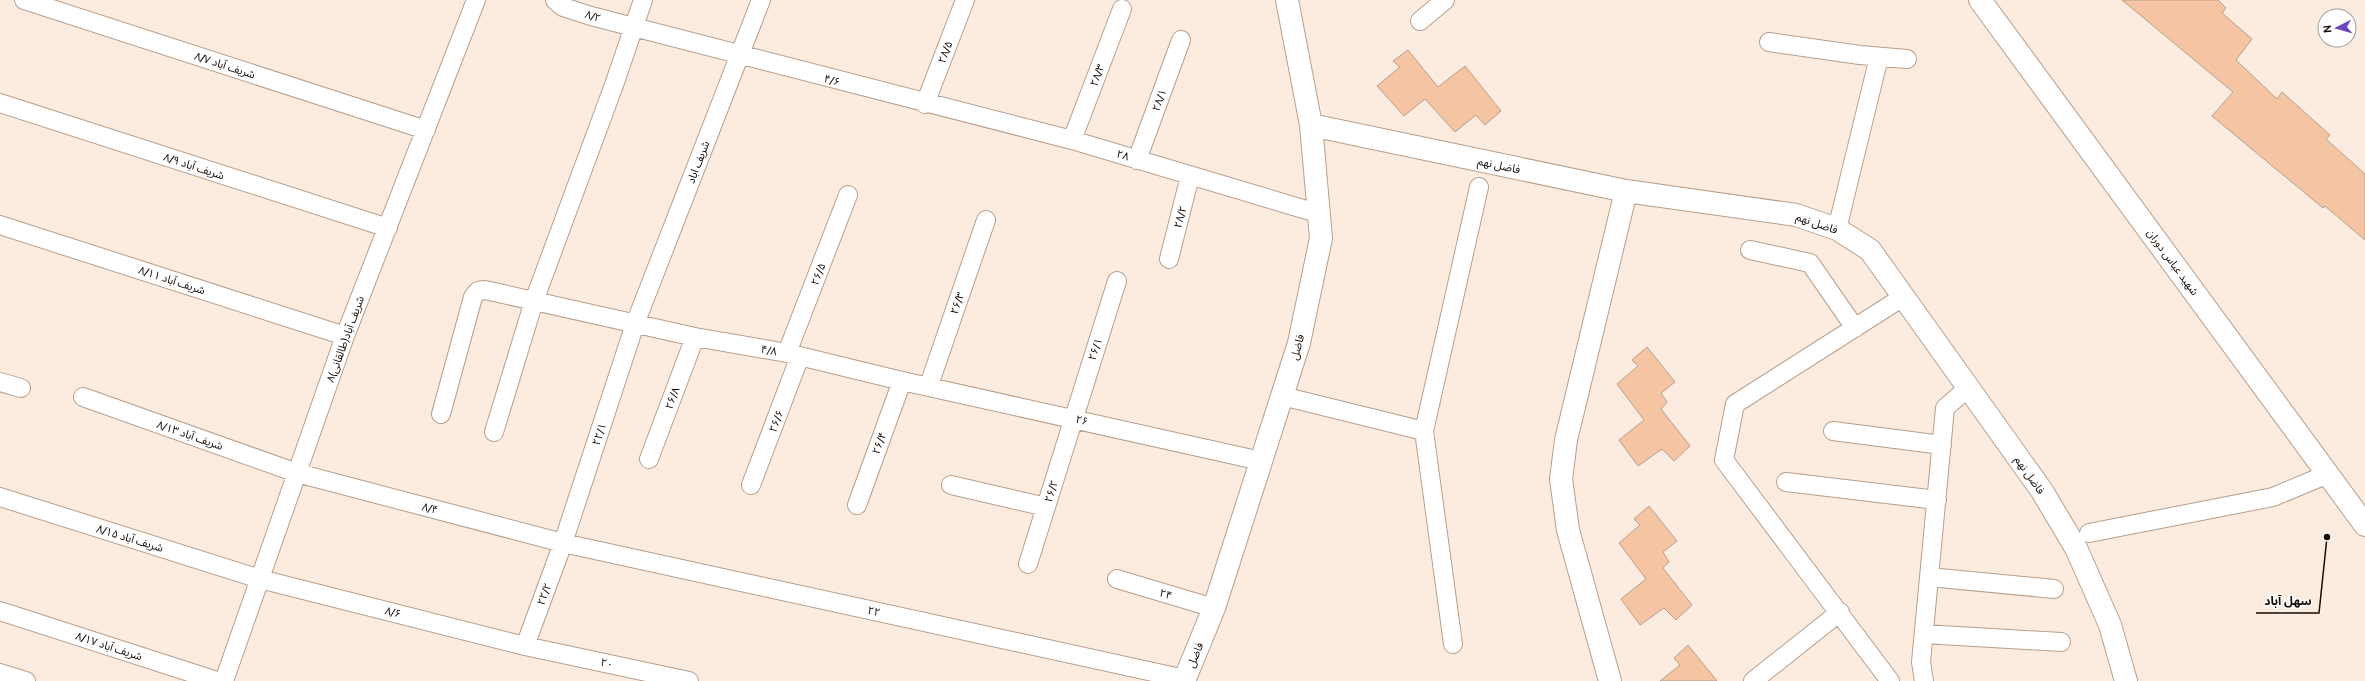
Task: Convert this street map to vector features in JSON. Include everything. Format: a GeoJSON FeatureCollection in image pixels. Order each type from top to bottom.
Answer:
{"type":"FeatureCollection","features":[{"type":"Feature","properties":{"kind":"street","name":"شریف آباد ۸/۷"},"geometry":{"type":"LineString","coordinates":[[24,0],[426,130]]}},
{"type":"Feature","properties":{"kind":"street","name":"۸شریف آباد(طالقانی)"},"geometry":{"type":"LineString","coordinates":[[224,681],[345,336],[476,0]]}},
{"type":"Feature","properties":{"kind":"street","name":"۸/۲"},"geometry":{"type":"LineString","coordinates":[[555,0],[563,8],[740,56]]}},
{"type":"Feature","properties":{"kind":"street"},"geometry":{"type":"LineString","coordinates":[[494,432],[534,301],[609,99],[643,0]]}},
{"type":"Feature","properties":{"kind":"street","name":"شریف اباد"},"geometry":{"type":"LineString","coordinates":[[635,324],[761,0]]}},
{"type":"Feature","properties":{"kind":"street","name":"۲۸/۵"},"geometry":{"type":"LineString","coordinates":[[925,104],[965,0]]}},
{"type":"Feature","properties":{"kind":"street","name":"فاضل"},"geometry":{"type":"LineString","coordinates":[[1185,680],[1214,608],[1282,396],[1302,328],[1321,238],[1311,125],[1286,0]]}},
{"type":"Feature","properties":{"kind":"street"},"geometry":{"type":"LineString","coordinates":[[1420,21],[1445,0]]}},
{"type":"Feature","properties":{"kind":"street","name":"شهید عباس دوران"},"geometry":{"type":"LineString","coordinates":[[1980,0],[2365,524]]}},
{"type":"Feature","properties":{"kind":"street","name":"۲۸/۳"},"geometry":{"type":"LineString","coordinates":[[1072,140],[1122,9]]}},
{"type":"Feature","properties":{"kind":"street","name":"۲۸/۱"},"geometry":{"type":"LineString","coordinates":[[1137,160],[1181,40]]}},
{"type":"Feature","properties":{"kind":"street"},"geometry":{"type":"LineString","coordinates":[[1769,42],[1879,57],[1907,59]]}},
{"type":"Feature","properties":{"kind":"street","name":"۴/۶"},"geometry":{"type":"LineString","coordinates":[[740,56],[925,104]]}},
{"type":"Feature","properties":{"kind":"street"},"geometry":{"type":"LineString","coordinates":[[1837,229],[1879,57]]}},
{"type":"Feature","properties":{"kind":"street","name":"شریف آباد ۸/۹"},"geometry":{"type":"LineString","coordinates":[[0,103],[388,228]]}},
{"type":"Feature","properties":{"kind":"street","name":"۲۸"},"geometry":{"type":"LineString","coordinates":[[925,104],[1072,140],[1320,214]]}},
{"type":"Feature","properties":{"kind":"street","name":"فاضل نهم"},"geometry":{"type":"LineString","coordinates":[[1311,125],[1626,192],[1796,215],[1837,229],[1870,250],[2042,491],[2076,548],[2110,625],[2126,681]]}},
{"type":"Feature","properties":{"kind":"street","name":"۲۸/۲"},"geometry":{"type":"LineString","coordinates":[[1169,259],[1190,176]]}},
{"type":"Feature","properties":{"kind":"street"},"geometry":{"type":"LineString","coordinates":[[1453,644],[1424,431],[1479,186]]}},
{"type":"Feature","properties":{"kind":"street"},"geometry":{"type":"LineString","coordinates":[[1610,681],[1568,530],[1561,479],[1566,440],[1626,192]]}},
{"type":"Feature","properties":{"kind":"street","name":"۲۶/۵"},"geometry":{"type":"LineString","coordinates":[[794,354],[848,195]]}},
{"type":"Feature","properties":{"kind":"street","name":"۲۶/۳"},"geometry":{"type":"LineString","coordinates":[[929,385],[986,220]]}},
{"type":"Feature","properties":{"kind":"street","name":"شریف آباد ۸/۱۱"},"geometry":{"type":"LineString","coordinates":[[0,225],[345,336]]}},
{"type":"Feature","properties":{"kind":"street"},"geometry":{"type":"LineString","coordinates":[[1750,250],[1810,263],[1855,328]]}},
{"type":"Feature","properties":{"kind":"street","name":"۲۶/۱"},"geometry":{"type":"LineString","coordinates":[[1073,418],[1117,281]]}},
{"type":"Feature","properties":{"kind":"street","name":"۴/۸"},"geometry":{"type":"LineString","coordinates":[[441,414],[473,297],[478,291],[484,290],[695,337],[794,354],[902,381]]}},
{"type":"Feature","properties":{"kind":"street"},"geometry":{"type":"LineString","coordinates":[[1890,681],[1840,612],[1724,460],[1735,404],[1904,298]]}},
{"type":"Feature","properties":{"kind":"street","name":"۲۲/۱"},"geometry":{"type":"LineString","coordinates":[[563,543],[635,324]]}},
{"type":"Feature","properties":{"kind":"street","name":"۲۶/۸"},"geometry":{"type":"LineString","coordinates":[[649,460],[695,337]]}},
{"type":"Feature","properties":{"kind":"street","name":"۲۶/۶"},"geometry":{"type":"LineString","coordinates":[[751,486],[794,354]]}},
{"type":"Feature","properties":{"kind":"street","name":"۲۶"},"geometry":{"type":"LineString","coordinates":[[902,381],[929,385],[1261,461]]}},
{"type":"Feature","properties":{"kind":"street","name":"۲۶/۴"},"geometry":{"type":"LineString","coordinates":[[857,505],[902,381]]}},
{"type":"Feature","properties":{"kind":"street"},"geometry":{"type":"LineString","coordinates":[[0,382],[21,388]]}},
{"type":"Feature","properties":{"kind":"street"},"geometry":{"type":"LineString","coordinates":[[1924,681],[1921,662],[1945,408],[1968,388]]}},
{"type":"Feature","properties":{"kind":"street"},"geometry":{"type":"LineString","coordinates":[[1282,396],[1424,431]]}},
{"type":"Feature","properties":{"kind":"street","name":"شریف آباد ۸/۱۳"},"geometry":{"type":"LineString","coordinates":[[83,397],[298,473]]}},
{"type":"Feature","properties":{"kind":"street","name":"۲۶/۲"},"geometry":{"type":"LineString","coordinates":[[1028,564],[1073,418]]}},
{"type":"Feature","properties":{"kind":"street"},"geometry":{"type":"LineString","coordinates":[[1833,431],[1942,445]]}},
{"type":"Feature","properties":{"kind":"street","name":"۸/۴"},"geometry":{"type":"LineString","coordinates":[[298,473],[563,543]]}},
{"type":"Feature","properties":{"kind":"street"},"geometry":{"type":"LineString","coordinates":[[2090,533],[2273,497],[2328,474]]}},
{"type":"Feature","properties":{"kind":"street"},"geometry":{"type":"LineString","coordinates":[[1786,482],[1937,500]]}},
{"type":"Feature","properties":{"kind":"street"},"geometry":{"type":"LineString","coordinates":[[951,485],[1046,507]]}},
{"type":"Feature","properties":{"kind":"street","name":"شریف آباد ۸/۱۵"},"geometry":{"type":"LineString","coordinates":[[0,497],[260,579]]}},
{"type":"Feature","properties":{"kind":"street","name":"۲۲/۲"},"geometry":{"type":"LineString","coordinates":[[525,646],[563,543]]}},
{"type":"Feature","properties":{"kind":"street","name":"۲۲"},"geometry":{"type":"LineString","coordinates":[[563,543],[1185,680]]}},
{"type":"Feature","properties":{"kind":"street"},"geometry":{"type":"LineString","coordinates":[[1929,577],[2054,589]]}},
{"type":"Feature","properties":{"kind":"street","name":"۸/۶"},"geometry":{"type":"LineString","coordinates":[[260,579],[525,646]]}},
{"type":"Feature","properties":{"kind":"street","name":"۲۴"},"geometry":{"type":"LineString","coordinates":[[1117,579],[1214,608]]}},
{"type":"Feature","properties":{"kind":"street","name":"شریف آباد ۸/۱۷"},"geometry":{"type":"LineString","coordinates":[[0,611],[218,681]]}},
{"type":"Feature","properties":{"kind":"street"},"geometry":{"type":"LineString","coordinates":[[1753,681],[1840,612]]}},
{"type":"Feature","properties":{"kind":"street"},"geometry":{"type":"LineString","coordinates":[[1924,634],[2061,642]]}},
{"type":"Feature","properties":{"kind":"street","name":"۲۰"},"geometry":{"type":"LineString","coordinates":[[525,646],[689,681]]}},
{"type":"Feature","properties":{"kind":"street"},"geometry":{"type":"LineString","coordinates":[[0,673],[26,681]]}},
{"type":"Feature","properties":{"kind":"building"},"geometry":{"type":"Polygon","coordinates":[[[2122,0],[2218,0],[2226,8],[2222,13],[2252,39],[2236,60],[2277,99],[2282,92],[2330,135],[2326,139],[2365,174],[2365,240],[2325,206],[2323,208],[2212,116],[2233,92],[2122,0]]]}},
{"type":"Feature","properties":{"kind":"building"},"geometry":{"type":"Polygon","coordinates":[[[1408,50],[1438,87],[1465,66],[1501,111],[1485,125],[1476,115],[1455,132],[1425,99],[1404,116],[1377,86],[1400,67],[1393,61],[1408,50]]]}},
{"type":"Feature","properties":{"kind":"building"},"geometry":{"type":"Polygon","coordinates":[[[1647,347],[1675,382],[1661,393],[1667,402],[1661,409],[1690,446],[1674,461],[1662,449],[1638,466],[1619,440],[1644,420],[1617,384],[1638,366],[1632,360],[1647,347]]]}},
{"type":"Feature","properties":{"kind":"building"},"geometry":{"type":"Polygon","coordinates":[[[1649,506],[1677,541],[1663,552],[1669,562],[1663,568],[1692,605],[1676,620],[1664,608],[1640,625],[1621,599],[1646,579],[1619,543],[1640,525],[1634,519],[1649,506]]]}},
{"type":"Feature","properties":{"kind":"building"},"geometry":{"type":"Polygon","coordinates":[[[1688,645],[1717,681],[1660,681],[1680,665],[1674,658],[1688,645]]]}},
{"type":"Feature","properties":{"kind":"place","name":"سهل آباد"},"geometry":{"type":"Point","coordinates":[2327,537]}}]}
